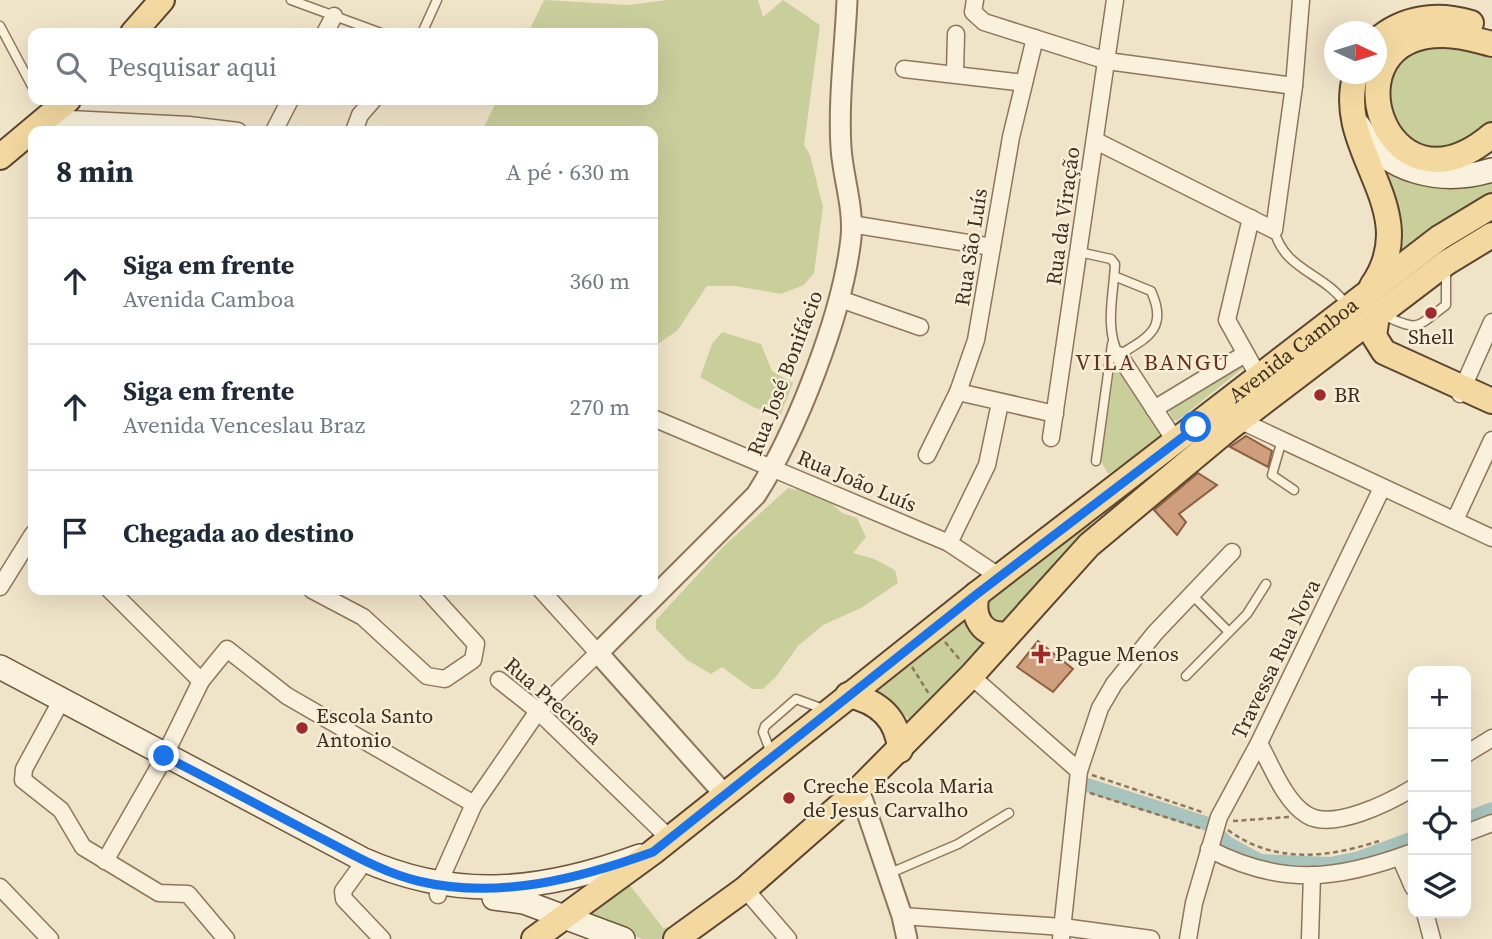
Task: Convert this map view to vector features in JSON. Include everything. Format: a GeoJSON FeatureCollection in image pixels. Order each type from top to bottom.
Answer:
{"type":"FeatureCollection","features":[{"type":"Feature","properties":{"kind":"main road"},"geometry":{"type":"LineString","coordinates":[[137,28],[162,0]]}},
{"type":"Feature","properties":{"kind":"main road"},"geometry":{"type":"LineString","coordinates":[[1387,34],[1422,18],[1455,19],[1492,29]]}},
{"type":"Feature","properties":{"kind":"main road"},"geometry":{"type":"LineString","coordinates":[[1492,44],[1443,34],[1411,42],[1387,62],[1380,78],[1377,102],[1382,123],[1396,142],[1425,157],[1460,155],[1492,135]]}},
{"type":"Feature","properties":{"kind":"main road"},"geometry":{"type":"LineString","coordinates":[[1355,84],[1353,110],[1357,133],[1387,208],[1390,229],[1383,268],[1368,308],[1376,341],[1384,352],[1461,392],[1492,415]]}},
{"type":"Feature","properties":{"kind":"main road"},"geometry":{"type":"LineString","coordinates":[[35,126],[54,109]]}},
{"type":"Feature","properties":{"kind":"main road"},"geometry":{"type":"LineString","coordinates":[[1353,110],[1371,144],[1406,169],[1449,177],[1492,170]]}},
{"type":"Feature","properties":{"kind":"main road"},"geometry":{"type":"LineString","coordinates":[[0,157],[28,132]]}},
{"type":"Feature","properties":{"kind":"main road","name":"Avenida Camboa"},"geometry":{"type":"LineString","coordinates":[[676,939],[745,889],[900,750],[970,667],[1008,634],[1089,545],[1239,420],[1338,346],[1368,308],[1439,238],[1492,206]]}},
{"type":"Feature","properties":{"kind":"main road","name":"Avenida Camboa"},"geometry":{"type":"LineString","coordinates":[[534,939],[661,845],[977,594],[1260,379],[1368,308],[1492,235]]}},
{"type":"Feature","properties":{"kind":"main road"},"geometry":{"type":"LineString","coordinates":[[1447,262],[1492,246]]}},
{"type":"Feature","properties":{"kind":"main road"},"geometry":{"type":"LineString","coordinates":[[1338,346],[1360,348],[1413,367]]}},
{"type":"Feature","properties":{"kind":"main road"},"geometry":{"type":"LineString","coordinates":[[1461,392],[1492,401]]}},
{"type":"Feature","properties":{"kind":"main road"},"geometry":{"type":"LineString","coordinates":[[977,594],[974,614],[978,623],[992,633],[1008,634]]}},
{"type":"Feature","properties":{"kind":"main road"},"geometry":{"type":"LineString","coordinates":[[0,667],[58,706]]}},
{"type":"Feature","properties":{"kind":"main road"},"geometry":{"type":"LineString","coordinates":[[0,678],[362,859],[438,890],[499,888],[555,881],[608,868],[661,845]]}},
{"type":"Feature","properties":{"kind":"main road"},"geometry":{"type":"LineString","coordinates":[[848,695],[866,699],[884,711],[897,731],[900,750]]}},
{"type":"Feature","properties":{"kind":"main road"},"geometry":{"type":"LineString","coordinates":[[162,760],[359,869],[392,883],[516,900],[623,939]]}},
{"type":"Feature","properties":{"kind":"street","name":"Rua José Bonifácio"},"geometry":{"type":"LineString","coordinates":[[658,593],[744,507],[773,468],[802,402],[840,299],[851,225],[840,137],[847,0]]}},
{"type":"Feature","properties":{"kind":"street"},"geometry":{"type":"LineString","coordinates":[[975,0],[973,12],[984,22],[1107,61],[1294,86]]}},
{"type":"Feature","properties":{"kind":"street","name":"Rua da Viração"},"geometry":{"type":"LineString","coordinates":[[1051,438],[1115,0]]}},
{"type":"Feature","properties":{"kind":"street"},"geometry":{"type":"LineString","coordinates":[[1096,141],[1274,230],[1294,86],[1301,0]]}},
{"type":"Feature","properties":{"kind":"street"},"geometry":{"type":"LineString","coordinates":[[328,28],[334,16]]}},
{"type":"Feature","properties":{"kind":"street"},"geometry":{"type":"LineString","coordinates":[[955,74],[956,34]]}},
{"type":"Feature","properties":{"kind":"street","name":"Rua São Luís"},"geometry":{"type":"LineString","coordinates":[[927,455],[958,392],[976,340],[1024,83],[1035,38]]}},
{"type":"Feature","properties":{"kind":"street"},"geometry":{"type":"LineString","coordinates":[[904,69],[1024,83]]}},
{"type":"Feature","properties":{"kind":"street"},"geometry":{"type":"LineString","coordinates":[[277,126],[287,105]]}},
{"type":"Feature","properties":{"kind":"street"},"geometry":{"type":"LineString","coordinates":[[356,126],[360,115],[369,105]]}},
{"type":"Feature","properties":{"kind":"street"},"geometry":{"type":"LineString","coordinates":[[54,109],[150,126]]}},
{"type":"Feature","properties":{"kind":"street"},"geometry":{"type":"LineString","coordinates":[[1251,218],[1227,320],[1260,379]]}},
{"type":"Feature","properties":{"kind":"street"},"geometry":{"type":"LineString","coordinates":[[851,225],[992,247]]}},
{"type":"Feature","properties":{"kind":"street"},"geometry":{"type":"LineString","coordinates":[[840,299],[920,327]]}},
{"type":"Feature","properties":{"kind":"street"},"geometry":{"type":"LineString","coordinates":[[1461,392],[1492,323]]}},
{"type":"Feature","properties":{"kind":"street"},"geometry":{"type":"LineString","coordinates":[[1116,349],[1176,442]]}},
{"type":"Feature","properties":{"kind":"street"},"geometry":{"type":"LineString","coordinates":[[1154,409],[1245,354]]}},
{"type":"Feature","properties":{"kind":"street"},"geometry":{"type":"LineString","coordinates":[[958,392],[1055,414]]}},
{"type":"Feature","properties":{"kind":"street"},"geometry":{"type":"LineString","coordinates":[[949,543],[987,465],[1000,402]]}},
{"type":"Feature","properties":{"kind":"street","name":"Rua João Luís"},"geometry":{"type":"LineString","coordinates":[[658,420],[949,543],[1000,577]]}},
{"type":"Feature","properties":{"kind":"street"},"geometry":{"type":"LineString","coordinates":[[1239,420],[1492,538]]}},
{"type":"Feature","properties":{"kind":"street"},"geometry":{"type":"LineString","coordinates":[[1455,520],[1492,440]]}},
{"type":"Feature","properties":{"kind":"street","name":"Travessa Rua Nova"},"geometry":{"type":"LineString","coordinates":[[1188,939],[1194,902],[1214,831],[1382,488]]}},
{"type":"Feature","properties":{"kind":"street"},"geometry":{"type":"LineString","coordinates":[[0,587],[28,542]]}},
{"type":"Feature","properties":{"kind":"street"},"geometry":{"type":"LineString","coordinates":[[1062,933],[1079,771],[1096,720],[1114,684],[1232,552]]}},
{"type":"Feature","properties":{"kind":"street"},"geometry":{"type":"LineString","coordinates":[[115,595],[201,681]]}},
{"type":"Feature","properties":{"kind":"street","name":"Rua Preciosa"},"geometry":{"type":"LineString","coordinates":[[321,595],[363,617],[427,677],[445,679],[473,660],[476,644],[432,595]]}},
{"type":"Feature","properties":{"kind":"street"},"geometry":{"type":"LineString","coordinates":[[546,595],[725,794]]}},
{"type":"Feature","properties":{"kind":"street","name":"Rua José Bonifácio"},"geometry":{"type":"LineString","coordinates":[[598,653],[656,595]]}},
{"type":"Feature","properties":{"kind":"street"},"geometry":{"type":"LineString","coordinates":[[105,861],[162,760],[201,681],[227,649],[287,696],[474,804]]}},
{"type":"Feature","properties":{"kind":"street"},"geometry":{"type":"LineString","coordinates":[[438,890],[474,804],[538,711],[598,653]]}},
{"type":"Feature","properties":{"kind":"street"},"geometry":{"type":"LineString","coordinates":[[970,667],[1079,771]]}},
{"type":"Feature","properties":{"kind":"street","name":"Rua Preciosa"},"geometry":{"type":"LineString","coordinates":[[499,680],[538,711],[661,845]]}},
{"type":"Feature","properties":{"kind":"street"},"geometry":{"type":"LineString","coordinates":[[58,706],[24,769],[23,780],[54,802],[77,840],[105,861],[159,893],[185,894],[193,898],[226,939]]}},
{"type":"Feature","properties":{"kind":"street"},"geometry":{"type":"LineString","coordinates":[[1471,751],[1492,738]]}},
{"type":"Feature","properties":{"kind":"street"},"geometry":{"type":"LineString","coordinates":[[1259,743],[1294,803],[1306,815],[1318,819],[1351,815],[1395,799],[1408,791]]}},
{"type":"Feature","properties":{"kind":"street"},"geometry":{"type":"LineString","coordinates":[[859,789],[902,916],[907,939]]}},
{"type":"Feature","properties":{"kind":"street"},"geometry":{"type":"LineString","coordinates":[[1471,831],[1492,823]]}},
{"type":"Feature","properties":{"kind":"street"},"geometry":{"type":"LineString","coordinates":[[1214,831],[1242,866],[1264,872],[1342,874],[1407,855]]}},
{"type":"Feature","properties":{"kind":"street"},"geometry":{"type":"LineString","coordinates":[[359,869],[343,891],[344,899],[382,939]]}},
{"type":"Feature","properties":{"kind":"street"},"geometry":{"type":"LineString","coordinates":[[1310,939],[1312,875]]}},
{"type":"Feature","properties":{"kind":"street"},"geometry":{"type":"LineString","coordinates":[[0,887],[50,939]]}},
{"type":"Feature","properties":{"kind":"street"},"geometry":{"type":"LineString","coordinates":[[745,889],[788,939]]}},
{"type":"Feature","properties":{"kind":"street"},"geometry":{"type":"LineString","coordinates":[[902,916],[1062,933],[1151,939]]}},
{"type":"Feature","properties":{"kind":"street"},"geometry":{"type":"LineString","coordinates":[[1426,918],[1432,939]]}},
{"type":"Feature","properties":{"kind":"lane"},"geometry":{"type":"LineString","coordinates":[[290,0],[367,28]]}},
{"type":"Feature","properties":{"kind":"lane"},"geometry":{"type":"LineString","coordinates":[[424,28],[437,0]]}},
{"type":"Feature","properties":{"kind":"lane"},"geometry":{"type":"LineString","coordinates":[[0,26],[28,79]]}},
{"type":"Feature","properties":{"kind":"lane"},"geometry":{"type":"LineString","coordinates":[[1274,230],[1282,252],[1338,291],[1409,327],[1416,327],[1446,305],[1447,262]]}},
{"type":"Feature","properties":{"kind":"lane"},"geometry":{"type":"LineString","coordinates":[[1079,252],[1113,260],[1116,349],[1096,461]]}},
{"type":"Feature","properties":{"kind":"lane"},"geometry":{"type":"LineString","coordinates":[[1114,276],[1151,291],[1159,308],[1158,321],[1152,331],[1116,349]]}},
{"type":"Feature","properties":{"kind":"lane"},"geometry":{"type":"LineString","coordinates":[[1282,440],[1272,475],[1294,490]]}},
{"type":"Feature","properties":{"kind":"lane"},"geometry":{"type":"LineString","coordinates":[[1186,676],[1247,614],[1266,584]]}},
{"type":"Feature","properties":{"kind":"lane"},"geometry":{"type":"LineString","coordinates":[[1192,595],[1228,631]]}},
{"type":"Feature","properties":{"kind":"lane"},"geometry":{"type":"LineString","coordinates":[[888,874],[958,844],[1009,813]]}},
{"type":"Feature","properties":{"kind":"path"},"geometry":{"type":"LineString","coordinates":[[953,636],[945,642],[963,664],[970,667]]}},
{"type":"Feature","properties":{"kind":"path"},"geometry":{"type":"LineString","coordinates":[[903,676],[913,668],[930,697],[939,689]]}},
{"type":"Feature","properties":{"kind":"path"},"geometry":{"type":"LineString","coordinates":[[1079,771],[1153,798],[1214,831],[1306,815]]}},
{"type":"Feature","properties":{"kind":"path"},"geometry":{"type":"LineString","coordinates":[[1077,788],[1214,831],[1272,853],[1345,852],[1379,841]]}},
{"type":"Feature","properties":{"kind":"green space"},"geometry":{"type":"Polygon","coordinates":[[[544,0],[629,5],[667,0],[758,0],[763,17],[783,0],[820,25],[804,145],[810,155],[823,207],[814,273],[804,285],[781,294],[736,286],[707,286],[677,331],[658,344],[658,126],[484,126],[495,105],[658,105],[658,28],[530,28],[544,0]]]}},
{"type":"Feature","properties":{"kind":"green space"},"geometry":{"type":"Polygon","coordinates":[[[1422,43],[1492,49],[1492,124],[1467,144],[1428,148],[1410,141],[1386,110],[1393,70],[1422,43]]]}},
{"type":"Feature","properties":{"kind":"green space"},"geometry":{"type":"Polygon","coordinates":[[[1376,161],[1492,178],[1492,199],[1388,269],[1376,161]]]}},
{"type":"Feature","properties":{"kind":"green space"},"geometry":{"type":"Polygon","coordinates":[[[722,332],[761,344],[772,371],[793,383],[780,416],[753,407],[700,377],[712,344],[722,332]]]}},
{"type":"Feature","properties":{"kind":"green space"},"geometry":{"type":"Polygon","coordinates":[[[1242,360],[1247,365],[1177,421],[1173,420],[1169,411],[1242,360]]]}},
{"type":"Feature","properties":{"kind":"green space"},"geometry":{"type":"Polygon","coordinates":[[[1115,365],[1162,437],[1108,474],[1101,461],[1115,365]]]}},
{"type":"Feature","properties":{"kind":"green space"},"geometry":{"type":"Polygon","coordinates":[[[788,488],[822,495],[842,513],[857,518],[866,537],[853,553],[874,559],[895,570],[898,583],[861,608],[823,625],[798,646],[776,677],[763,689],[752,689],[722,667],[711,674],[687,660],[656,629],[656,620],[724,546],[788,488]]]}},
{"type":"Feature","properties":{"kind":"green space"},"geometry":{"type":"Polygon","coordinates":[[[1090,520],[1095,533],[1005,625],[994,619],[990,614],[989,602],[1090,520]]]}},
{"type":"Feature","properties":{"kind":"green space"},"geometry":{"type":"Polygon","coordinates":[[[965,621],[989,643],[911,721],[877,691],[965,621]]]}},
{"type":"Feature","properties":{"kind":"green space"},"geometry":{"type":"Polygon","coordinates":[[[629,884],[663,928],[682,925],[662,939],[643,939],[580,916],[629,884]]]}},
{"type":"Feature","properties":{"kind":"building"},"geometry":{"type":"Polygon","coordinates":[[[1246,436],[1272,451],[1268,467],[1230,447],[1246,436]]]}},
{"type":"Feature","properties":{"kind":"building"},"geometry":{"type":"Polygon","coordinates":[[[1198,473],[1217,485],[1179,514],[1186,522],[1177,535],[1154,510],[1198,473]]]}},
{"type":"Feature","properties":{"kind":"building","name":"Pague Menos"},"geometry":{"type":"Polygon","coordinates":[[[1038,641],[1073,669],[1053,692],[1017,667],[1038,641]]]}},
{"type":"Feature","properties":{"kind":"waterway"},"geometry":{"type":"LineString","coordinates":[[1087,785],[1208,824],[1227,843],[1260,861],[1330,864],[1359,858],[1408,840]]}},
{"type":"Feature","properties":{"kind":"waterway"},"geometry":{"type":"LineString","coordinates":[[1471,817],[1492,809]]}},
{"type":"Feature","properties":{"kind":"place","name":"Shell"},"geometry":{"type":"Point","coordinates":[1431,313]}},
{"type":"Feature","properties":{"kind":"place","name":"BR"},"geometry":{"type":"Point","coordinates":[1320,395]}},
{"type":"Feature","properties":{"kind":"place","name":"Pague Menos"},"geometry":{"type":"Point","coordinates":[1041,654]}},
{"type":"Feature","properties":{"kind":"place","name":"Escola Santo Antonio"},"geometry":{"type":"Point","coordinates":[302,728]}},
{"type":"Feature","properties":{"kind":"place","name":"Creche Escola Maria de Jesus Carvalho"},"geometry":{"type":"Point","coordinates":[789,798]}},
{"type":"Feature","properties":{"kind":"district","name":"VILA BANGU"},"geometry":{"type":"Point","coordinates":[1153,362]}},
{"type":"Feature","properties":{"kind":"route"},"geometry":{"type":"LineString","coordinates":[[164,756],[362,859],[416,880],[456,887],[511,887],[555,881],[608,868],[653,852],[977,594],[1196,427]]}}]}
